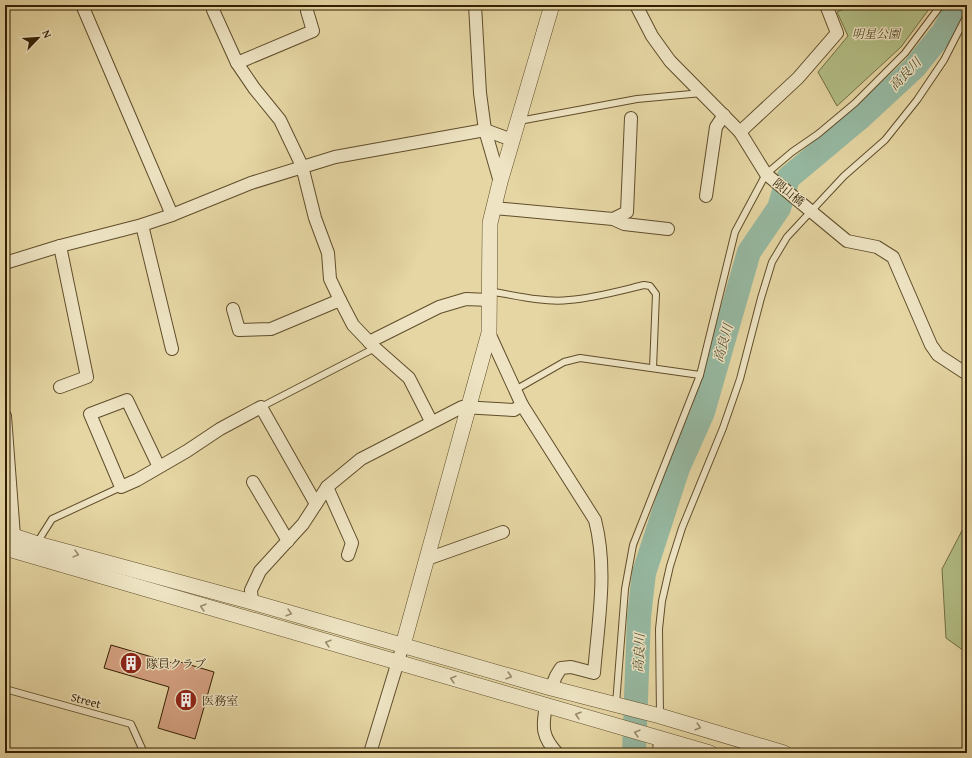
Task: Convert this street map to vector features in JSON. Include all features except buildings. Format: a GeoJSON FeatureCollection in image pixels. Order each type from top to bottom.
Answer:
{"type":"FeatureCollection","features":[{"type":"Feature","properties":{"kind":"street"},"geometry":{"type":"LineString","coordinates":[[82,5],[172,215]]}},
{"type":"Feature","properties":{"kind":"street"},"geometry":{"type":"LineString","coordinates":[[213,5],[213,10],[237,63],[254,88],[280,120],[302,166],[315,218],[328,253],[330,279],[353,325],[372,345],[409,378],[431,421]]}},
{"type":"Feature","properties":{"kind":"street"},"geometry":{"type":"LineString","coordinates":[[237,63],[313,31],[307,11],[307,5]]}},
{"type":"Feature","properties":{"kind":"street"},"geometry":{"type":"LineString","coordinates":[[475,5],[480,93],[485,130],[500,182]]}},
{"type":"Feature","properties":{"kind":"street"},"geometry":{"type":"LineString","coordinates":[[370,753],[399,663],[489,333],[490,224],[500,182],[552,5]]}},
{"type":"Feature","properties":{"kind":"street","name":"隈山橋"},"geometry":{"type":"LineString","coordinates":[[636,5],[652,36],[670,61],[740,132],[766,174],[847,240],[877,247],[893,257],[931,345],[938,355],[967,374]]}},
{"type":"Feature","properties":{"kind":"street"},"geometry":{"type":"LineString","coordinates":[[740,132],[798,78],[837,33],[826,5]]}},
{"type":"Feature","properties":{"kind":"street"},"geometry":{"type":"LineString","coordinates":[[706,196],[716,128],[724,115]]}},
{"type":"Feature","properties":{"kind":"street"},"geometry":{"type":"LineString","coordinates":[[612,219],[627,212],[631,118]]}},
{"type":"Feature","properties":{"kind":"street"},"geometry":{"type":"LineString","coordinates":[[5,263],[60,246],[142,225],[172,215],[251,183],[335,157],[485,130],[512,140]]}},
{"type":"Feature","properties":{"kind":"street"},"geometry":{"type":"LineString","coordinates":[[494,208],[612,219],[624,224],[668,229]]}},
{"type":"Feature","properties":{"kind":"street"},"geometry":{"type":"LineString","coordinates":[[142,225],[172,349]]}},
{"type":"Feature","properties":{"kind":"street"},"geometry":{"type":"LineString","coordinates":[[60,246],[87,377],[60,387]]}},
{"type":"Feature","properties":{"kind":"street"},"geometry":{"type":"LineString","coordinates":[[372,345],[439,307],[466,299],[489,296]]}},
{"type":"Feature","properties":{"kind":"street"},"geometry":{"type":"LineString","coordinates":[[233,309],[239,330],[271,329],[340,300]]}},
{"type":"Feature","properties":{"kind":"street"},"geometry":{"type":"LineString","coordinates":[[489,333],[522,405],[595,520],[600,538],[602,572],[594,674],[571,667],[562,668],[556,676],[551,688]]}},
{"type":"Feature","properties":{"kind":"street"},"geometry":{"type":"LineString","coordinates":[[159,467],[126,400],[90,414],[121,487],[159,467],[220,429],[261,407],[316,504]]}},
{"type":"Feature","properties":{"kind":"street"},"geometry":{"type":"LineString","coordinates":[[252,602],[251,590],[260,571],[303,524],[327,487],[361,459],[431,421],[462,407],[514,410],[522,405]]}},
{"type":"Feature","properties":{"kind":"street"},"geometry":{"type":"LineString","coordinates":[[5,416],[8,544]]}},
{"type":"Feature","properties":{"kind":"street"},"geometry":{"type":"LineString","coordinates":[[253,482],[288,541]]}},
{"type":"Feature","properties":{"kind":"street"},"geometry":{"type":"LineString","coordinates":[[327,487],[352,543],[348,555]]}},
{"type":"Feature","properties":{"kind":"street"},"geometry":{"type":"LineString","coordinates":[[427,559],[503,532]]}},
{"type":"Feature","properties":{"kind":"street"},"geometry":{"type":"LineString","coordinates":[[8,544],[38,544],[252,602],[551,688],[660,716],[784,753]]}},
{"type":"Feature","properties":{"kind":"street"},"geometry":{"type":"LineString","coordinates":[[8,544],[399,663],[615,726],[659,746],[710,753]]}},
{"type":"Feature","properties":{"kind":"street"},"geometry":{"type":"LineString","coordinates":[[546,706],[544,731],[547,741],[557,753]]}},
{"type":"Feature","properties":{"kind":"lane"},"geometry":{"type":"LineString","coordinates":[[616,705],[624,589],[633,545],[700,375],[735,232],[766,174],[855,103],[905,53],[941,5]]}},
{"type":"Feature","properties":{"kind":"lane"},"geometry":{"type":"LineString","coordinates":[[660,716],[659,629],[662,601],[670,566],[682,528],[723,428],[740,379],[772,262],[787,237],[844,176],[885,140],[917,100],[944,60],[967,15]]}},
{"type":"Feature","properties":{"kind":"lane"},"geometry":{"type":"LineString","coordinates":[[518,121],[637,99],[702,93]]}},
{"type":"Feature","properties":{"kind":"lane"},"geometry":{"type":"LineString","coordinates":[[489,296],[567,301],[601,296],[644,285],[650,286],[656,294],[653,368]]}},
{"type":"Feature","properties":{"kind":"lane"},"geometry":{"type":"LineString","coordinates":[[261,407],[372,345]]}},
{"type":"Feature","properties":{"kind":"lane"},"geometry":{"type":"LineString","coordinates":[[515,390],[564,362],[580,358],[700,375]]}},
{"type":"Feature","properties":{"kind":"lane"},"geometry":{"type":"LineString","coordinates":[[38,544],[52,519],[121,487]]}},
{"type":"Feature","properties":{"kind":"lane","name":"Street"},"geometry":{"type":"LineString","coordinates":[[5,689],[131,724],[144,753]]}},
{"type":"Feature","properties":{"kind":"green space","name":"明星公園"},"geometry":{"type":"Polygon","coordinates":[[[853,5],[932,5],[901,47],[837,106],[818,72],[848,36],[837,12],[853,5]]]}},
{"type":"Feature","properties":{"kind":"green space"},"geometry":{"type":"Polygon","coordinates":[[[967,521],[967,653],[946,638],[942,569],[967,521]]]}},
{"type":"Feature","properties":{"kind":"waterway","name":"高良川"},"geometry":{"type":"LineString","coordinates":[[634,753],[639,617],[644,573],[678,468],[703,412],[749,252],[779,208],[788,178],[861,117],[914,68],[944,31],[958,5]]}},
{"type":"Feature","properties":{"kind":"place","name":"隊員クラブ"},"geometry":{"type":"Point","coordinates":[131,663]}},
{"type":"Feature","properties":{"kind":"place","name":"医務室"},"geometry":{"type":"Point","coordinates":[186,700]}}]}
